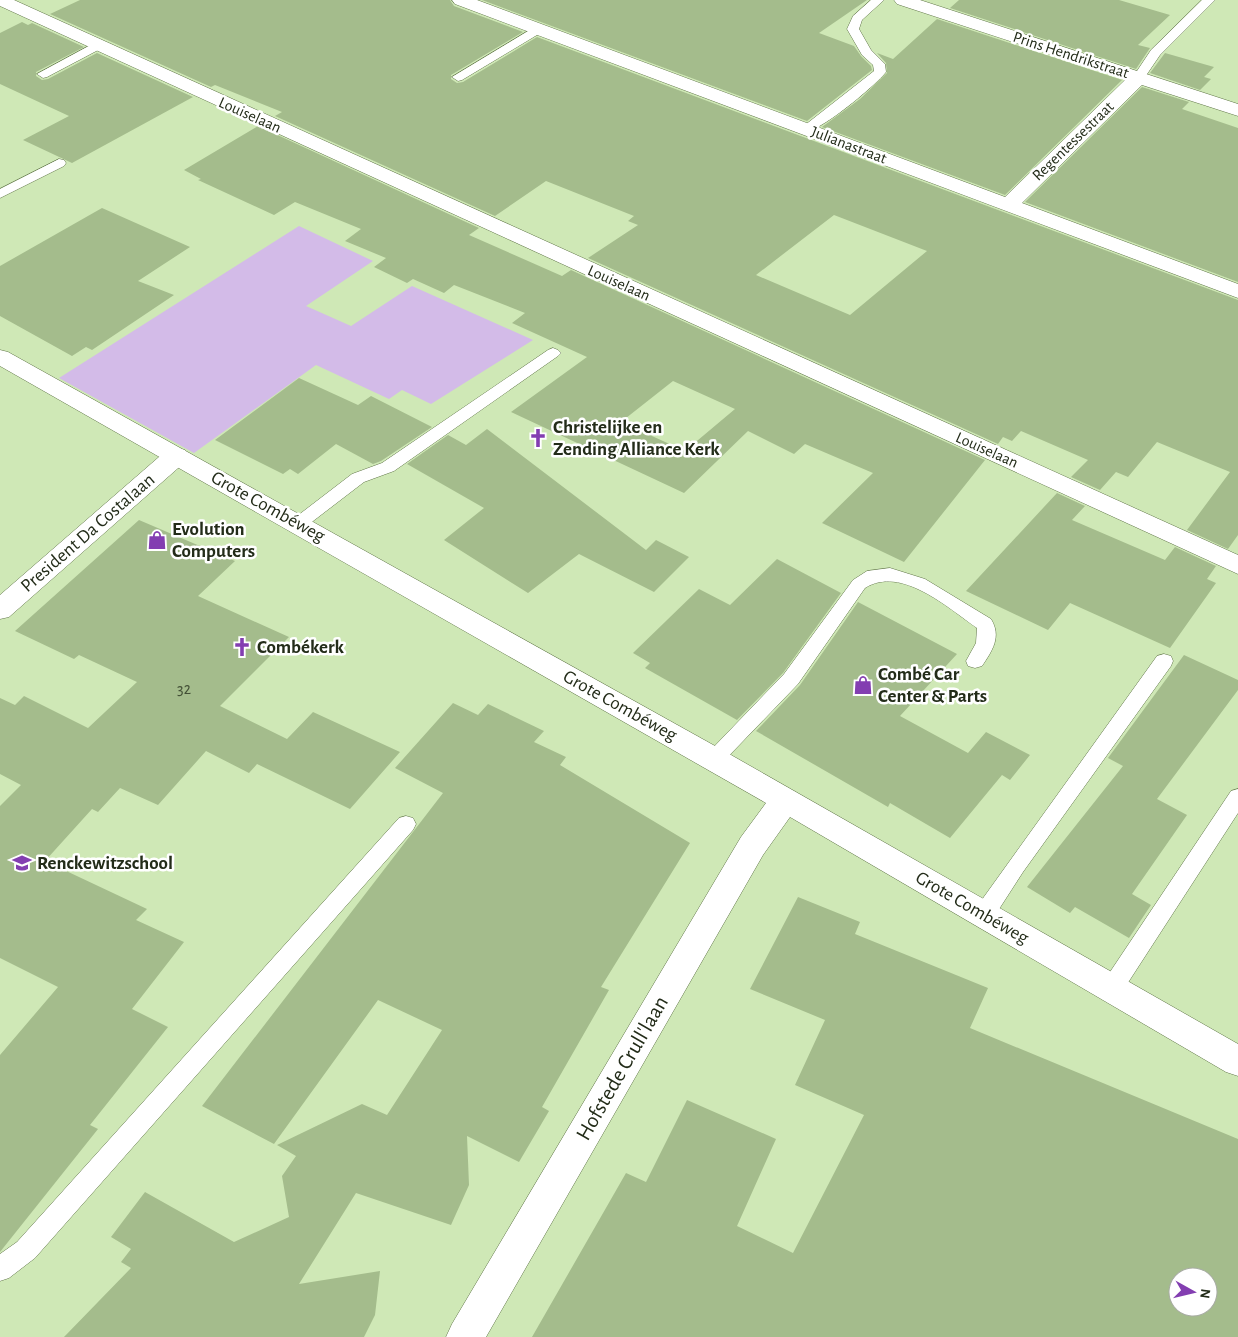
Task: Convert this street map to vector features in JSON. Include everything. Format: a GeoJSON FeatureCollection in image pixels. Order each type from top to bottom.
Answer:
{"type":"FeatureCollection","features":[{"type":"Feature","properties":{"kind":"street","name":"Louiselaan"},"geometry":{"type":"LineString","coordinates":[[0,0],[1238,564]]}},
{"type":"Feature","properties":{"kind":"street","name":"Julianastraat"},"geometry":{"type":"LineString","coordinates":[[461,0],[1238,291]]}},
{"type":"Feature","properties":{"kind":"street","name":"Prins Hendrikstraat"},"geometry":{"type":"LineString","coordinates":[[903,0],[1238,110]]}},
{"type":"Feature","properties":{"kind":"street","name":"Regentessestraat"},"geometry":{"type":"LineString","coordinates":[[1008,205],[1139,78]]}},
{"type":"Feature","properties":{"kind":"street","name":"Grote Combéweg"},"geometry":{"type":"LineString","coordinates":[[0,357],[714,760],[784,802],[984,914],[1238,1061]]}},
{"type":"Feature","properties":{"kind":"street","name":"President Da Costalaan"},"geometry":{"type":"LineString","coordinates":[[0,610],[176,456]]}},
{"type":"Feature","properties":{"kind":"street","name":"Hofstede Crull'laan"},"geometry":{"type":"LineString","coordinates":[[465,1337],[752,846],[784,802]]}},
{"type":"Feature","properties":{"kind":"lane"},"geometry":{"type":"LineString","coordinates":[[807,129],[824,119],[880,72],[880,64],[866,52],[853,29],[857,19],[878,0]]}},
{"type":"Feature","properties":{"kind":"lane"},"geometry":{"type":"LineString","coordinates":[[1139,78],[1155,53],[1209,0]]}},
{"type":"Feature","properties":{"kind":"lane"},"geometry":{"type":"LineString","coordinates":[[458,76],[538,29]]}},
{"type":"Feature","properties":{"kind":"lane"},"geometry":{"type":"LineString","coordinates":[[43,74],[98,45]]}},
{"type":"Feature","properties":{"kind":"lane"},"geometry":{"type":"LineString","coordinates":[[0,194],[60,163]]}},
{"type":"Feature","properties":{"kind":"lane"},"geometry":{"type":"LineString","coordinates":[[298,524],[358,478],[388,468],[554,353]]}},
{"type":"Feature","properties":{"kind":"lane"},"geometry":{"type":"LineString","coordinates":[[714,760],[791,679],[859,584],[874,575],[898,575],[919,583],[985,624],[988,631],[987,642],[975,661]]}},
{"type":"Feature","properties":{"kind":"lane"},"geometry":{"type":"LineString","coordinates":[[984,914],[1016,866],[1164,661]]}},
{"type":"Feature","properties":{"kind":"lane"},"geometry":{"type":"LineString","coordinates":[[1112,988],[1238,797]]}},
{"type":"Feature","properties":{"kind":"lane"},"geometry":{"type":"LineString","coordinates":[[0,1270],[26,1250],[406,824]]}},
{"type":"Feature","properties":{"kind":"shaded area"},"geometry":{"type":"Polygon","coordinates":[[[299,226],[373,261],[306,306],[351,326],[412,286],[533,340],[431,404],[402,390],[389,399],[316,365],[194,453],[59,378],[299,226]]]}},
{"type":"Feature","properties":{"kind":"building"},"geometry":{"type":"Polygon","coordinates":[[[80,0],[450,0],[454,6],[523,32],[451,75],[451,79],[457,83],[463,82],[537,37],[1238,300],[1238,535],[1228,549],[1187,530],[1230,472],[1157,442],[1128,477],[1116,472],[1100,490],[1071,477],[1088,460],[1021,431],[1012,441],[1003,437],[998,444],[588,258],[638,225],[628,221],[634,216],[546,181],[495,216],[275,116],[282,112],[215,85],[211,87],[50,14],[80,0]],[[834,215],[756,275],[850,315],[927,251],[834,215]]]}},
{"type":"Feature","properties":{"kind":"building"},"geometry":{"type":"Polygon","coordinates":[[[482,0],[867,0],[819,33],[854,46],[871,66],[872,70],[807,121],[482,0]]]}},
{"type":"Feature","properties":{"kind":"building"},"geometry":{"type":"Polygon","coordinates":[[[959,0],[1119,0],[1170,15],[1138,45],[1150,48],[1136,69],[950,8],[959,0]]]}},
{"type":"Feature","properties":{"kind":"building"},"geometry":{"type":"Polygon","coordinates":[[[937,19],[1122,80],[1005,195],[822,127],[860,99],[887,73],[886,63],[877,53],[893,59],[937,19]]]}},
{"type":"Feature","properties":{"kind":"building"},"geometry":{"type":"Polygon","coordinates":[[[22,22],[28,25],[32,23],[84,47],[36,72],[36,76],[42,80],[48,79],[97,53],[193,97],[72,163],[23,140],[69,116],[0,84],[0,33],[22,22]]]}},
{"type":"Feature","properties":{"kind":"building"},"geometry":{"type":"Polygon","coordinates":[[[1165,53],[1214,67],[1204,77],[1211,79],[1200,90],[1150,73],[1165,53]]]}},
{"type":"Feature","properties":{"kind":"building"},"geometry":{"type":"Polygon","coordinates":[[[1142,87],[1189,102],[1182,109],[1238,128],[1238,282],[1025,202],[1142,87]]]}},
{"type":"Feature","properties":{"kind":"building"},"geometry":{"type":"Polygon","coordinates":[[[258,126],[479,228],[469,235],[562,276],[571,270],[985,460],[904,562],[822,523],[873,473],[805,444],[794,454],[748,431],[684,493],[511,412],[587,357],[512,323],[525,313],[454,285],[444,293],[413,279],[407,283],[374,267],[386,258],[345,241],[361,229],[295,202],[274,215],[198,180],[201,179],[184,170],[258,126]],[[673,381],[621,422],[685,451],[735,409],[673,381]]]}},
{"type":"Feature","properties":{"kind":"building"},"geometry":{"type":"Polygon","coordinates":[[[102,208],[190,247],[138,281],[174,295],[92,350],[86,347],[72,356],[0,316],[0,266],[102,208]]]}},
{"type":"Feature","properties":{"kind":"building"},"geometry":{"type":"Polygon","coordinates":[[[299,378],[358,405],[371,396],[432,427],[381,461],[373,464],[336,444],[298,474],[290,469],[283,474],[215,440],[299,378]]]}},
{"type":"Feature","properties":{"kind":"building"},"geometry":{"type":"Polygon","coordinates":[[[487,429],[646,550],[656,540],[689,557],[654,592],[579,554],[528,593],[444,540],[484,508],[407,464],[448,435],[466,445],[487,429]]]}},
{"type":"Feature","properties":{"kind":"building"},"geometry":{"type":"Polygon","coordinates":[[[1057,493],[1085,506],[1072,520],[1165,560],[1175,547],[1216,566],[1207,579],[1216,583],[1170,648],[1070,603],[1048,630],[966,591],[1057,493]]]}},
{"type":"Feature","properties":{"kind":"building"},"geometry":{"type":"Polygon","coordinates":[[[139,520],[235,561],[198,596],[289,637],[220,706],[287,739],[313,712],[400,752],[350,809],[257,764],[249,773],[206,751],[158,805],[120,788],[98,812],[92,809],[45,861],[147,909],[136,920],[184,942],[132,1009],[168,1027],[90,1125],[98,1129],[0,1252],[0,1055],[58,987],[0,958],[0,806],[21,785],[0,774],[0,698],[15,705],[24,696],[88,728],[137,682],[79,655],[74,659],[15,631],[139,520]]]}},
{"type":"Feature","properties":{"kind":"building"},"geometry":{"type":"Polygon","coordinates":[[[777,559],[841,593],[783,673],[737,720],[645,668],[650,663],[633,653],[699,589],[730,605],[777,559]]]}},
{"type":"Feature","properties":{"kind":"building"},"geometry":{"type":"Polygon","coordinates":[[[858,602],[957,654],[900,716],[968,753],[986,732],[1030,755],[1010,780],[1002,775],[950,838],[890,803],[888,807],[756,731],[800,685],[858,602]]]}},
{"type":"Feature","properties":{"kind":"building"},"geometry":{"type":"Polygon","coordinates":[[[1184,655],[1238,680],[1238,690],[1157,799],[1187,815],[1132,894],[1151,905],[1129,938],[1075,907],[1070,913],[1027,887],[1123,766],[1108,758],[1184,655]]]}},
{"type":"Feature","properties":{"kind":"building"},"geometry":{"type":"Polygon","coordinates":[[[453,703],[478,715],[488,704],[544,731],[534,742],[566,757],[560,765],[690,843],[601,987],[609,990],[542,1107],[549,1111],[519,1162],[467,1136],[469,1185],[451,1225],[356,1193],[299,1284],[380,1271],[375,1315],[364,1337],[64,1337],[131,1268],[121,1262],[131,1249],[111,1237],[145,1192],[234,1242],[289,1217],[282,1176],[296,1156],[277,1145],[362,1104],[387,1115],[442,1030],[378,1000],[274,1144],[202,1106],[443,793],[395,768],[453,703]]]}},
{"type":"Feature","properties":{"kind":"building"},"geometry":{"type":"Polygon","coordinates":[[[798,897],[860,922],[855,934],[988,988],[970,1028],[1238,1139],[1238,1337],[532,1337],[626,1173],[646,1182],[687,1100],[776,1139],[737,1226],[793,1253],[864,1115],[795,1085],[825,1020],[750,989],[798,897]]]}},
{"type":"Feature","properties":{"kind":"place","name":"Christelijke en Zending Alliance Kerk"},"geometry":{"type":"Point","coordinates":[538,438]}},
{"type":"Feature","properties":{"kind":"place","name":"Evolution Computers"},"geometry":{"type":"Point","coordinates":[157,540]}},
{"type":"Feature","properties":{"kind":"place","name":"Combékerk"},"geometry":{"type":"Point","coordinates":[242,647]}},
{"type":"Feature","properties":{"kind":"place","name":"Combé Car Center & Parts"},"geometry":{"type":"Point","coordinates":[863,685]}},
{"type":"Feature","properties":{"kind":"place","name":"Renckewitzschool"},"geometry":{"type":"Point","coordinates":[22,863]}}]}
